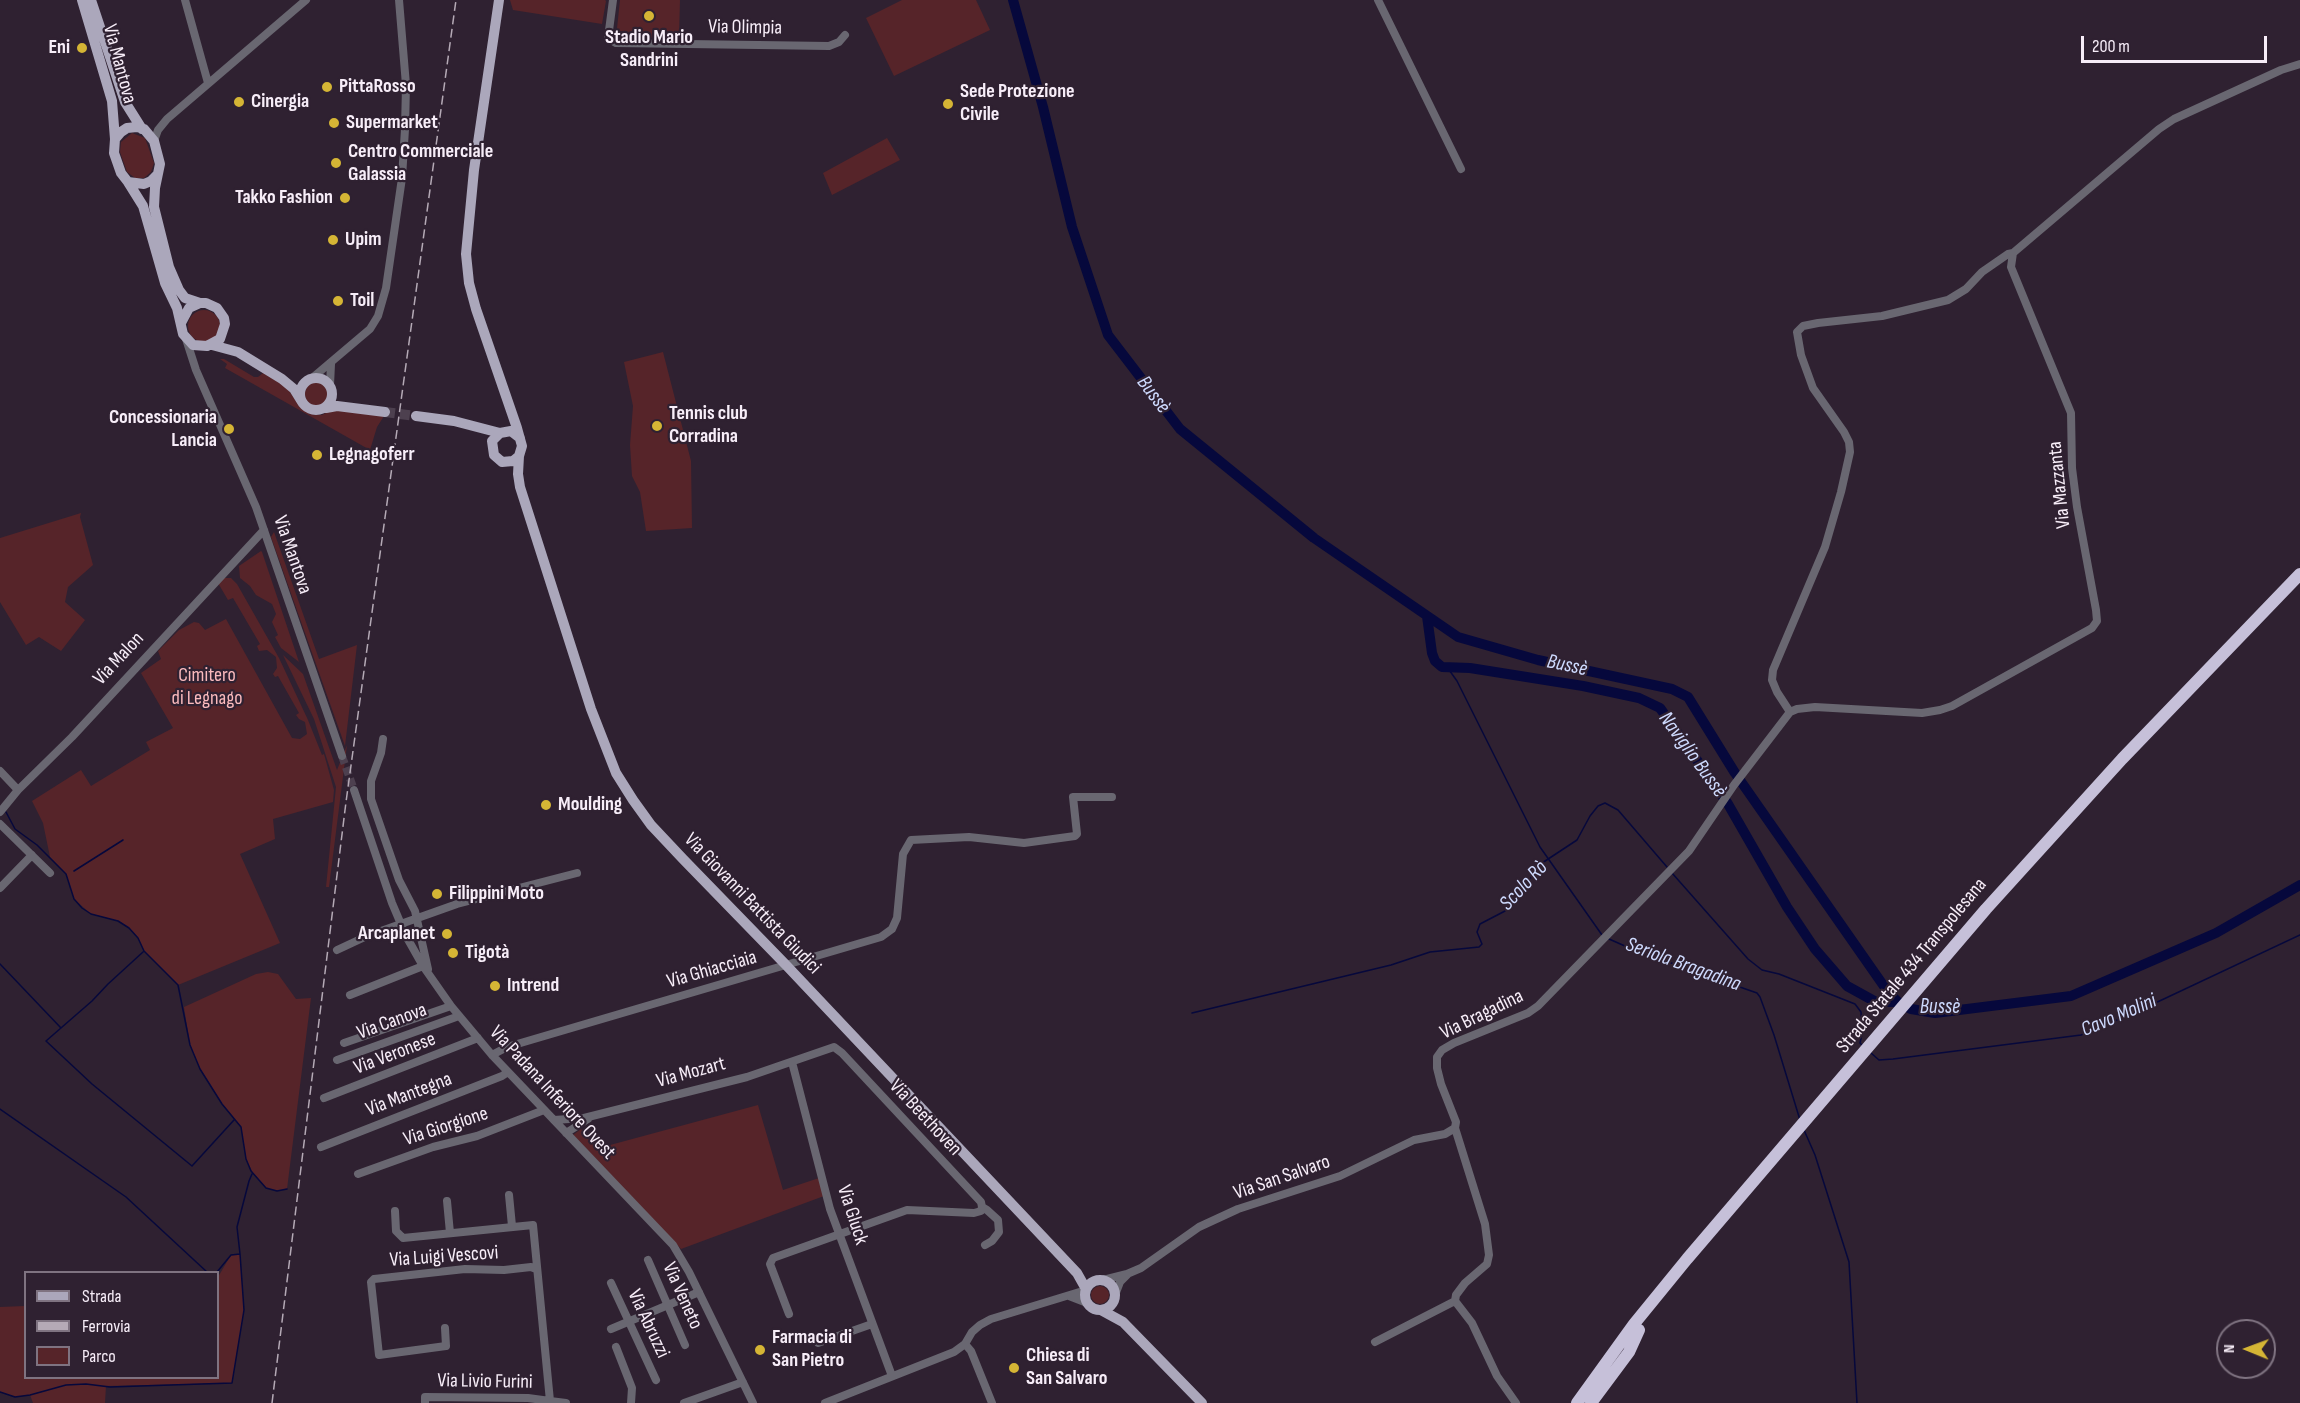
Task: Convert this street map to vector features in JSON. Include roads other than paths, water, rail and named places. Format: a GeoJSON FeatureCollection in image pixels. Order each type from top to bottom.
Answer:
{"type":"FeatureCollection","features":[{"type":"Feature","properties":{"kind":"highway","name":"Strada Statale 434 Transpolesana"},"geometry":{"type":"LineString","coordinates":[[1577,1403],[1634,1324],[1784,1152],[2044,843],[2300,574]]}},
{"type":"Feature","properties":{"kind":"highway","name":"Strada Statale 434 Transpolesana"},"geometry":{"type":"LineString","coordinates":[[1932,978],[2050,848],[2300,586]]}},
{"type":"Feature","properties":{"kind":"highway","name":"Strada Statale 434 Transpolesana"},"geometry":{"type":"LineString","coordinates":[[1586,1403],[1639,1330],[1784,1152]]}},
{"type":"Feature","properties":{"kind":"highway"},"geometry":{"type":"LineString","coordinates":[[1591,1403],[1629,1352],[1639,1330]]}},
{"type":"Feature","properties":{"kind":"main road","name":"Via Mantova"},"geometry":{"type":"LineString","coordinates":[[82,0],[112,101],[114,149],[117,162],[122,176],[143,206],[165,283],[177,308],[186,339]]}},
{"type":"Feature","properties":{"kind":"main road","name":"Via Mantova"},"geometry":{"type":"LineString","coordinates":[[91,0],[125,102],[154,141]]}},
{"type":"Feature","properties":{"kind":"main road","name":"Via Giovanni Battista Giudici"},"geometry":{"type":"LineString","coordinates":[[499,0],[474,170],[466,254],[469,283],[476,309],[520,438],[522,449],[519,456],[518,474],[520,487]]}},
{"type":"Feature","properties":{"kind":"main road","name":"Via Mantova"},"geometry":{"type":"LineString","coordinates":[[115,139],[127,128],[143,129]]}},
{"type":"Feature","properties":{"kind":"main road"},"geometry":{"type":"LineString","coordinates":[[154,141],[160,164],[153,199],[155,216],[175,284],[185,298],[217,308],[224,318],[224,330],[220,339],[210,345]]}},
{"type":"Feature","properties":{"kind":"main road"},"geometry":{"type":"LineString","coordinates":[[128,182],[144,184],[152,181],[157,175]]}},
{"type":"Feature","properties":{"kind":"main road"},"geometry":{"type":"LineString","coordinates":[[181,323],[185,312],[200,303]]}},
{"type":"Feature","properties":{"kind":"main road"},"geometry":{"type":"LineString","coordinates":[[224,330],[238,352]]}},
{"type":"Feature","properties":{"kind":"main road"},"geometry":{"type":"LineString","coordinates":[[186,339],[198,346],[210,345],[238,352],[282,379],[294,389],[310,410],[352,407],[385,412]]}},
{"type":"Feature","properties":{"kind":"main road"},"geometry":{"type":"LineString","coordinates":[[282,379],[291,382],[322,379],[340,402],[352,407]]}},
{"type":"Feature","properties":{"kind":"main road"},"geometry":{"type":"LineString","coordinates":[[302,402],[301,389],[308,380]]}},
{"type":"Feature","properties":{"kind":"main road"},"geometry":{"type":"LineString","coordinates":[[326,408],[332,401],[332,389]]}},
{"type":"Feature","properties":{"kind":"main road"},"geometry":{"type":"LineString","coordinates":[[491,445],[508,422],[510,411]]}},
{"type":"Feature","properties":{"kind":"main road"},"geometry":{"type":"LineString","coordinates":[[416,416],[454,421],[501,432],[511,431],[520,438]]}},
{"type":"Feature","properties":{"kind":"main road","name":"Via Giovanni Battista Giudici"},"geometry":{"type":"LineString","coordinates":[[473,426],[483,434],[491,445],[494,455],[515,476],[520,487],[591,709],[616,773],[633,801],[651,825],[1077,1273],[1086,1289],[1087,1303]]}},
{"type":"Feature","properties":{"kind":"main road"},"geometry":{"type":"LineString","coordinates":[[502,462],[510,462],[519,456]]}},
{"type":"Feature","properties":{"kind":"main road","name":"Via Giovanni Battista Giudici"},"geometry":{"type":"LineString","coordinates":[[1077,1273],[1100,1280]]}},
{"type":"Feature","properties":{"kind":"main road"},"geometry":{"type":"LineString","coordinates":[[1086,1289],[1093,1282],[1100,1280],[1111,1285],[1123,1322]]}},
{"type":"Feature","properties":{"kind":"main road"},"geometry":{"type":"LineString","coordinates":[[1101,1310],[1109,1306],[1114,1297]]}},
{"type":"Feature","properties":{"kind":"main road"},"geometry":{"type":"LineString","coordinates":[[1087,1303],[1123,1322],[1202,1403]]}},
{"type":"Feature","properties":{"kind":"street"},"geometry":{"type":"LineString","coordinates":[[185,0],[208,83]]}},
{"type":"Feature","properties":{"kind":"street"},"geometry":{"type":"LineString","coordinates":[[154,141],[158,130],[167,119],[306,0]]}},
{"type":"Feature","properties":{"kind":"street"},"geometry":{"type":"LineString","coordinates":[[308,380],[331,364],[370,329],[378,316],[386,288],[402,178],[405,129],[406,84],[399,0]]}},
{"type":"Feature","properties":{"kind":"street","name":"Via Olimpia"},"geometry":{"type":"LineString","coordinates":[[613,0],[608,38],[610,41],[624,44],[829,46],[838,42],[845,34]]}},
{"type":"Feature","properties":{"kind":"street"},"geometry":{"type":"LineString","coordinates":[[1378,0],[1461,169]]}},
{"type":"Feature","properties":{"kind":"street"},"geometry":{"type":"LineString","coordinates":[[1790,712],[1774,686],[1773,670],[1825,547],[1850,452],[1844,432],[1813,388],[1801,355],[1797,332],[1803,326],[1882,316],[1948,300],[1966,289],[1982,272],[2013,253],[2159,129],[2174,119],[2281,70],[2300,64]]}},
{"type":"Feature","properties":{"kind":"street"},"geometry":{"type":"LineString","coordinates":[[143,129],[167,119]]}},
{"type":"Feature","properties":{"kind":"street","name":"Via Mazzanta"},"geometry":{"type":"LineString","coordinates":[[1790,712],[1815,706],[1922,713],[1946,709],[2092,628],[2097,621],[2073,478],[2071,413],[2011,267],[2013,253]]}},
{"type":"Feature","properties":{"kind":"street","name":"Via Mantova"},"geometry":{"type":"LineString","coordinates":[[186,339],[196,370],[264,530],[342,756]]}},
{"type":"Feature","properties":{"kind":"street"},"geometry":{"type":"LineString","coordinates":[[196,370],[198,358],[210,345]]}},
{"type":"Feature","properties":{"kind":"street"},"geometry":{"type":"LineString","coordinates":[[331,364],[329,374],[332,389]]}},
{"type":"Feature","properties":{"kind":"street","name":"Via Malon"},"geometry":{"type":"LineString","coordinates":[[0,812],[18,790],[72,737],[264,530]]}},
{"type":"Feature","properties":{"kind":"street","name":"Via Bragadina"},"geometry":{"type":"LineString","coordinates":[[1375,1342],[1455,1301],[1456,1295],[1465,1283],[1488,1264],[1485,1224],[1455,1128],[1456,1122],[1437,1068],[1437,1057],[1442,1050],[1454,1043],[1528,1013],[1605,938],[1689,851],[1720,804],[1790,712]]}},
{"type":"Feature","properties":{"kind":"street"},"geometry":{"type":"LineString","coordinates":[[383,739],[381,753],[371,781],[371,799],[399,880],[417,919],[429,975]]}},
{"type":"Feature","properties":{"kind":"street"},"geometry":{"type":"LineString","coordinates":[[0,771],[18,790]]}},
{"type":"Feature","properties":{"kind":"street","name":"Via Padana Inferiore Ovest"},"geometry":{"type":"LineString","coordinates":[[354,790],[401,924],[423,966],[451,1006],[492,1055],[668,1239],[685,1264],[753,1403]]}},
{"type":"Feature","properties":{"kind":"street","name":"Via Ghiacciaia"},"geometry":{"type":"LineString","coordinates":[[492,1055],[507,1047],[889,933],[897,918],[903,854],[911,840],[969,837],[1024,843],[1075,836],[1077,834],[1072,797],[1112,797]]}},
{"type":"Feature","properties":{"kind":"street"},"geometry":{"type":"LineString","coordinates":[[0,824],[50,873]]}},
{"type":"Feature","properties":{"kind":"street"},"geometry":{"type":"LineString","coordinates":[[0,888],[32,855]]}},
{"type":"Feature","properties":{"kind":"street"},"geometry":{"type":"LineString","coordinates":[[338,950],[457,904],[577,873]]}},
{"type":"Feature","properties":{"kind":"street"},"geometry":{"type":"LineString","coordinates":[[350,995],[423,966]]}},
{"type":"Feature","properties":{"kind":"street"},"geometry":{"type":"LineString","coordinates":[[344,1043],[451,1006]]}},
{"type":"Feature","properties":{"kind":"street","name":"Via Canova"},"geometry":{"type":"LineString","coordinates":[[337,1060],[459,1016]]}},
{"type":"Feature","properties":{"kind":"street","name":"Via Veronese"},"geometry":{"type":"LineString","coordinates":[[324,1098],[477,1038]]}},
{"type":"Feature","properties":{"kind":"street","name":"Via Beethoven"},"geometry":{"type":"LineString","coordinates":[[792,1062],[832,1047],[837,1049],[981,1202],[982,1207],[994,1215],[1000,1224],[999,1232],[993,1241],[985,1245]]}},
{"type":"Feature","properties":{"kind":"street","name":"Via Mozart"},"geometry":{"type":"LineString","coordinates":[[554,1120],[597,1115],[747,1077],[792,1062]]}},
{"type":"Feature","properties":{"kind":"street","name":"Via Gluck"},"geometry":{"type":"LineString","coordinates":[[792,1062],[830,1209],[892,1376]]}},
{"type":"Feature","properties":{"kind":"street","name":"Via Mantegna"},"geometry":{"type":"LineString","coordinates":[[321,1146],[508,1072]]}},
{"type":"Feature","properties":{"kind":"street","name":"Via Giorgione"},"geometry":{"type":"LineString","coordinates":[[358,1174],[434,1147],[477,1136],[544,1110]]}},
{"type":"Feature","properties":{"kind":"street","name":"Via Mozart"},"geometry":{"type":"LineString","coordinates":[[566,1133],[597,1115]]}},
{"type":"Feature","properties":{"kind":"street","name":"Via San Salvaro"},"geometry":{"type":"LineString","coordinates":[[1100,1280],[1127,1274],[1141,1268],[1199,1227],[1238,1209],[1340,1176],[1414,1140],[1445,1134],[1455,1128]]}},
{"type":"Feature","properties":{"kind":"street"},"geometry":{"type":"LineString","coordinates":[[509,1195],[512,1226]]}},
{"type":"Feature","properties":{"kind":"street"},"geometry":{"type":"LineString","coordinates":[[447,1201],[450,1233]]}},
{"type":"Feature","properties":{"kind":"street"},"geometry":{"type":"LineString","coordinates":[[789,1314],[771,1261],[907,1210],[975,1213],[981,1211],[982,1207]]}},
{"type":"Feature","properties":{"kind":"street"},"geometry":{"type":"LineString","coordinates":[[395,1211],[396,1231],[400,1237],[533,1225],[550,1401],[566,1403]]}},
{"type":"Feature","properties":{"kind":"street","name":"Via Veneto"},"geometry":{"type":"LineString","coordinates":[[648,1260],[685,1345]]}},
{"type":"Feature","properties":{"kind":"street","name":"Via Luigi Vescovi"},"geometry":{"type":"LineString","coordinates":[[445,1328],[446,1346],[379,1355],[371,1282],[465,1269],[504,1270],[534,1267],[536,1269]]}},
{"type":"Feature","properties":{"kind":"street"},"geometry":{"type":"LineString","coordinates":[[1114,1297],[1120,1282],[1127,1274]]}},
{"type":"Feature","properties":{"kind":"street","name":"Via Abruzzi"},"geometry":{"type":"LineString","coordinates":[[611,1283],[656,1380]]}},
{"type":"Feature","properties":{"kind":"street"},"geometry":{"type":"LineString","coordinates":[[825,1403],[954,1352],[965,1344],[972,1332],[991,1319],[1086,1289]]}},
{"type":"Feature","properties":{"kind":"street"},"geometry":{"type":"LineString","coordinates":[[611,1329],[699,1292]]}},
{"type":"Feature","properties":{"kind":"street"},"geometry":{"type":"LineString","coordinates":[[1066,1296],[1087,1303]]}},
{"type":"Feature","properties":{"kind":"street"},"geometry":{"type":"LineString","coordinates":[[1455,1301],[1472,1323],[1497,1376],[1516,1403]]}},
{"type":"Feature","properties":{"kind":"street"},"geometry":{"type":"LineString","coordinates":[[818,1343],[872,1324]]}},
{"type":"Feature","properties":{"kind":"street"},"geometry":{"type":"LineString","coordinates":[[965,1344],[971,1352],[992,1403]]}},
{"type":"Feature","properties":{"kind":"street"},"geometry":{"type":"LineString","coordinates":[[616,1347],[632,1388],[631,1403]]}},
{"type":"Feature","properties":{"kind":"street"},"geometry":{"type":"LineString","coordinates":[[684,1403],[742,1382]]}},
{"type":"Feature","properties":{"kind":"street","name":"Via Livio Furini"},"geometry":{"type":"LineString","coordinates":[[425,1403],[425,1397],[528,1398],[550,1401]]}},
{"type":"Feature","properties":{"kind":"waterway","name":"Bussè"},"geometry":{"type":"LineString","coordinates":[[1013,0],[1043,107],[1072,227],[1108,335],[1180,429],[1314,538],[1458,637],[1538,660],[1672,689],[1688,697],[1735,773],[1888,992],[1898,1002],[1911,1009],[1935,1013],[2071,996],[2216,933],[2300,885]]}},
{"type":"Feature","properties":{"kind":"waterway","name":"Naviglio Bussè"},"geometry":{"type":"LineString","coordinates":[[1427,616],[1432,653],[1435,661],[1442,667],[1470,668],[1583,686],[1639,698],[1660,708],[1728,804],[1787,907],[1815,949],[1847,986],[1876,1002],[1898,1002]]}},
{"type":"Feature","properties":{"kind":"waterway","name":"Seriola Bragadina"},"geometry":{"type":"LineString","coordinates":[[1447,667],[1457,681],[1540,847],[1602,935]]}},
{"type":"Feature","properties":{"kind":"waterway","name":"Scolo Rò"},"geometry":{"type":"LineString","coordinates":[[1192,1013],[1391,965],[1430,952],[1479,947],[1482,944],[1477,932],[1480,924],[1505,911],[1523,894],[1536,867],[1577,840],[1590,816],[1598,806],[1605,803],[1618,810],[1667,867]]}},
{"type":"Feature","properties":{"kind":"waterway"},"geometry":{"type":"LineString","coordinates":[[6,812],[15,829],[37,845],[66,874],[74,899],[82,908],[91,914],[118,921],[129,928],[138,938],[144,951],[178,985],[190,1045],[200,1069],[222,1104],[241,1127],[246,1159],[251,1171],[266,1188],[277,1191],[287,1189]]}},
{"type":"Feature","properties":{"kind":"waterway"},"geometry":{"type":"LineString","coordinates":[[74,871],[123,840]]}},
{"type":"Feature","properties":{"kind":"waterway","name":"Scolo Rò"},"geometry":{"type":"LineString","coordinates":[[1672,873],[1748,959],[1762,970],[1779,974],[1855,1004],[1861,1012],[1860,1043],[1863,1046]]}},
{"type":"Feature","properties":{"kind":"waterway","name":"Cavo Molini"},"geometry":{"type":"LineString","coordinates":[[1871,1053],[1879,1060],[1893,1059],[2081,1035],[2134,1013],[2300,935]]}},
{"type":"Feature","properties":{"kind":"waterway","name":"Seriola Bragadina"},"geometry":{"type":"LineString","coordinates":[[1609,939],[1757,993],[1774,1035],[1800,1120]]}},
{"type":"Feature","properties":{"kind":"waterway"},"geometry":{"type":"LineString","coordinates":[[143,952],[46,1041],[92,1084],[192,1166],[234,1120]]}},
{"type":"Feature","properties":{"kind":"waterway"},"geometry":{"type":"LineString","coordinates":[[0,964],[61,1028]]}},
{"type":"Feature","properties":{"kind":"waterway"},"geometry":{"type":"LineString","coordinates":[[0,1109],[126,1197],[206,1271]]}},
{"type":"Feature","properties":{"kind":"waterway","name":"Seriola Bragadina"},"geometry":{"type":"LineString","coordinates":[[1804,1130],[1815,1155],[1849,1262],[1857,1403]]}},
{"type":"Feature","properties":{"kind":"waterway"},"geometry":{"type":"LineString","coordinates":[[218,1271],[231,1255],[240,1254],[237,1227],[252,1174]]}},
{"type":"Feature","properties":{"kind":"waterway"},"geometry":{"type":"LineString","coordinates":[[0,1392],[15,1397],[66,1385],[86,1384],[110,1387],[232,1383],[244,1310],[240,1254]]}},
{"type":"Feature","properties":{"kind":"tunnel"},"geometry":{"type":"LineString","coordinates":[[385,412],[416,416]]}},
{"type":"Feature","properties":{"kind":"tunnel"},"geometry":{"type":"LineString","coordinates":[[342,756],[354,790]]}},
{"type":"Feature","properties":{"kind":"railway"},"geometry":{"type":"LineString","coordinates":[[272,1403],[346,802],[456,0]]}},
{"type":"Feature","properties":{"kind":"place","name":"Stadio Mario Sandrini"},"geometry":{"type":"Point","coordinates":[649,16]}},
{"type":"Feature","properties":{"kind":"place","name":"Eni"},"geometry":{"type":"Point","coordinates":[82,48]}},
{"type":"Feature","properties":{"kind":"place","name":"PittaRosso"},"geometry":{"type":"Point","coordinates":[327,87]}},
{"type":"Feature","properties":{"kind":"place","name":"Cinergia"},"geometry":{"type":"Point","coordinates":[239,102]}},
{"type":"Feature","properties":{"kind":"place","name":"Sede Protezione Civile"},"geometry":{"type":"Point","coordinates":[948,104]}},
{"type":"Feature","properties":{"kind":"place","name":"Supermarket"},"geometry":{"type":"Point","coordinates":[334,123]}},
{"type":"Feature","properties":{"kind":"place","name":"Centro Commerciale Galassia"},"geometry":{"type":"Point","coordinates":[336,163]}},
{"type":"Feature","properties":{"kind":"place","name":"Takko Fashion"},"geometry":{"type":"Point","coordinates":[345,198]}},
{"type":"Feature","properties":{"kind":"place","name":"Upim"},"geometry":{"type":"Point","coordinates":[333,240]}},
{"type":"Feature","properties":{"kind":"place","name":"Toil"},"geometry":{"type":"Point","coordinates":[338,301]}},
{"type":"Feature","properties":{"kind":"place","name":"Tennis club Corradina"},"geometry":{"type":"Point","coordinates":[657,426]}},
{"type":"Feature","properties":{"kind":"place","name":"Concessionaria Lancia"},"geometry":{"type":"Point","coordinates":[229,429]}},
{"type":"Feature","properties":{"kind":"place","name":"Legnagoferr"},"geometry":{"type":"Point","coordinates":[317,455]}},
{"type":"Feature","properties":{"kind":"place","name":"Moulding"},"geometry":{"type":"Point","coordinates":[546,805]}},
{"type":"Feature","properties":{"kind":"place","name":"Filippini Moto"},"geometry":{"type":"Point","coordinates":[437,894]}},
{"type":"Feature","properties":{"kind":"place","name":"Arcaplanet"},"geometry":{"type":"Point","coordinates":[447,934]}},
{"type":"Feature","properties":{"kind":"place","name":"Tigotà"},"geometry":{"type":"Point","coordinates":[453,953]}},
{"type":"Feature","properties":{"kind":"place","name":"Intrend"},"geometry":{"type":"Point","coordinates":[495,986]}},
{"type":"Feature","properties":{"kind":"place","name":"Farmacia di San Pietro"},"geometry":{"type":"Point","coordinates":[760,1350]}},
{"type":"Feature","properties":{"kind":"place","name":"Chiesa di San Salvaro"},"geometry":{"type":"Point","coordinates":[1014,1368]}},
{"type":"Feature","properties":{"kind":"park label","name":"Cimitero di Legnago"},"geometry":{"type":"Point","coordinates":[207,688]}}]}
